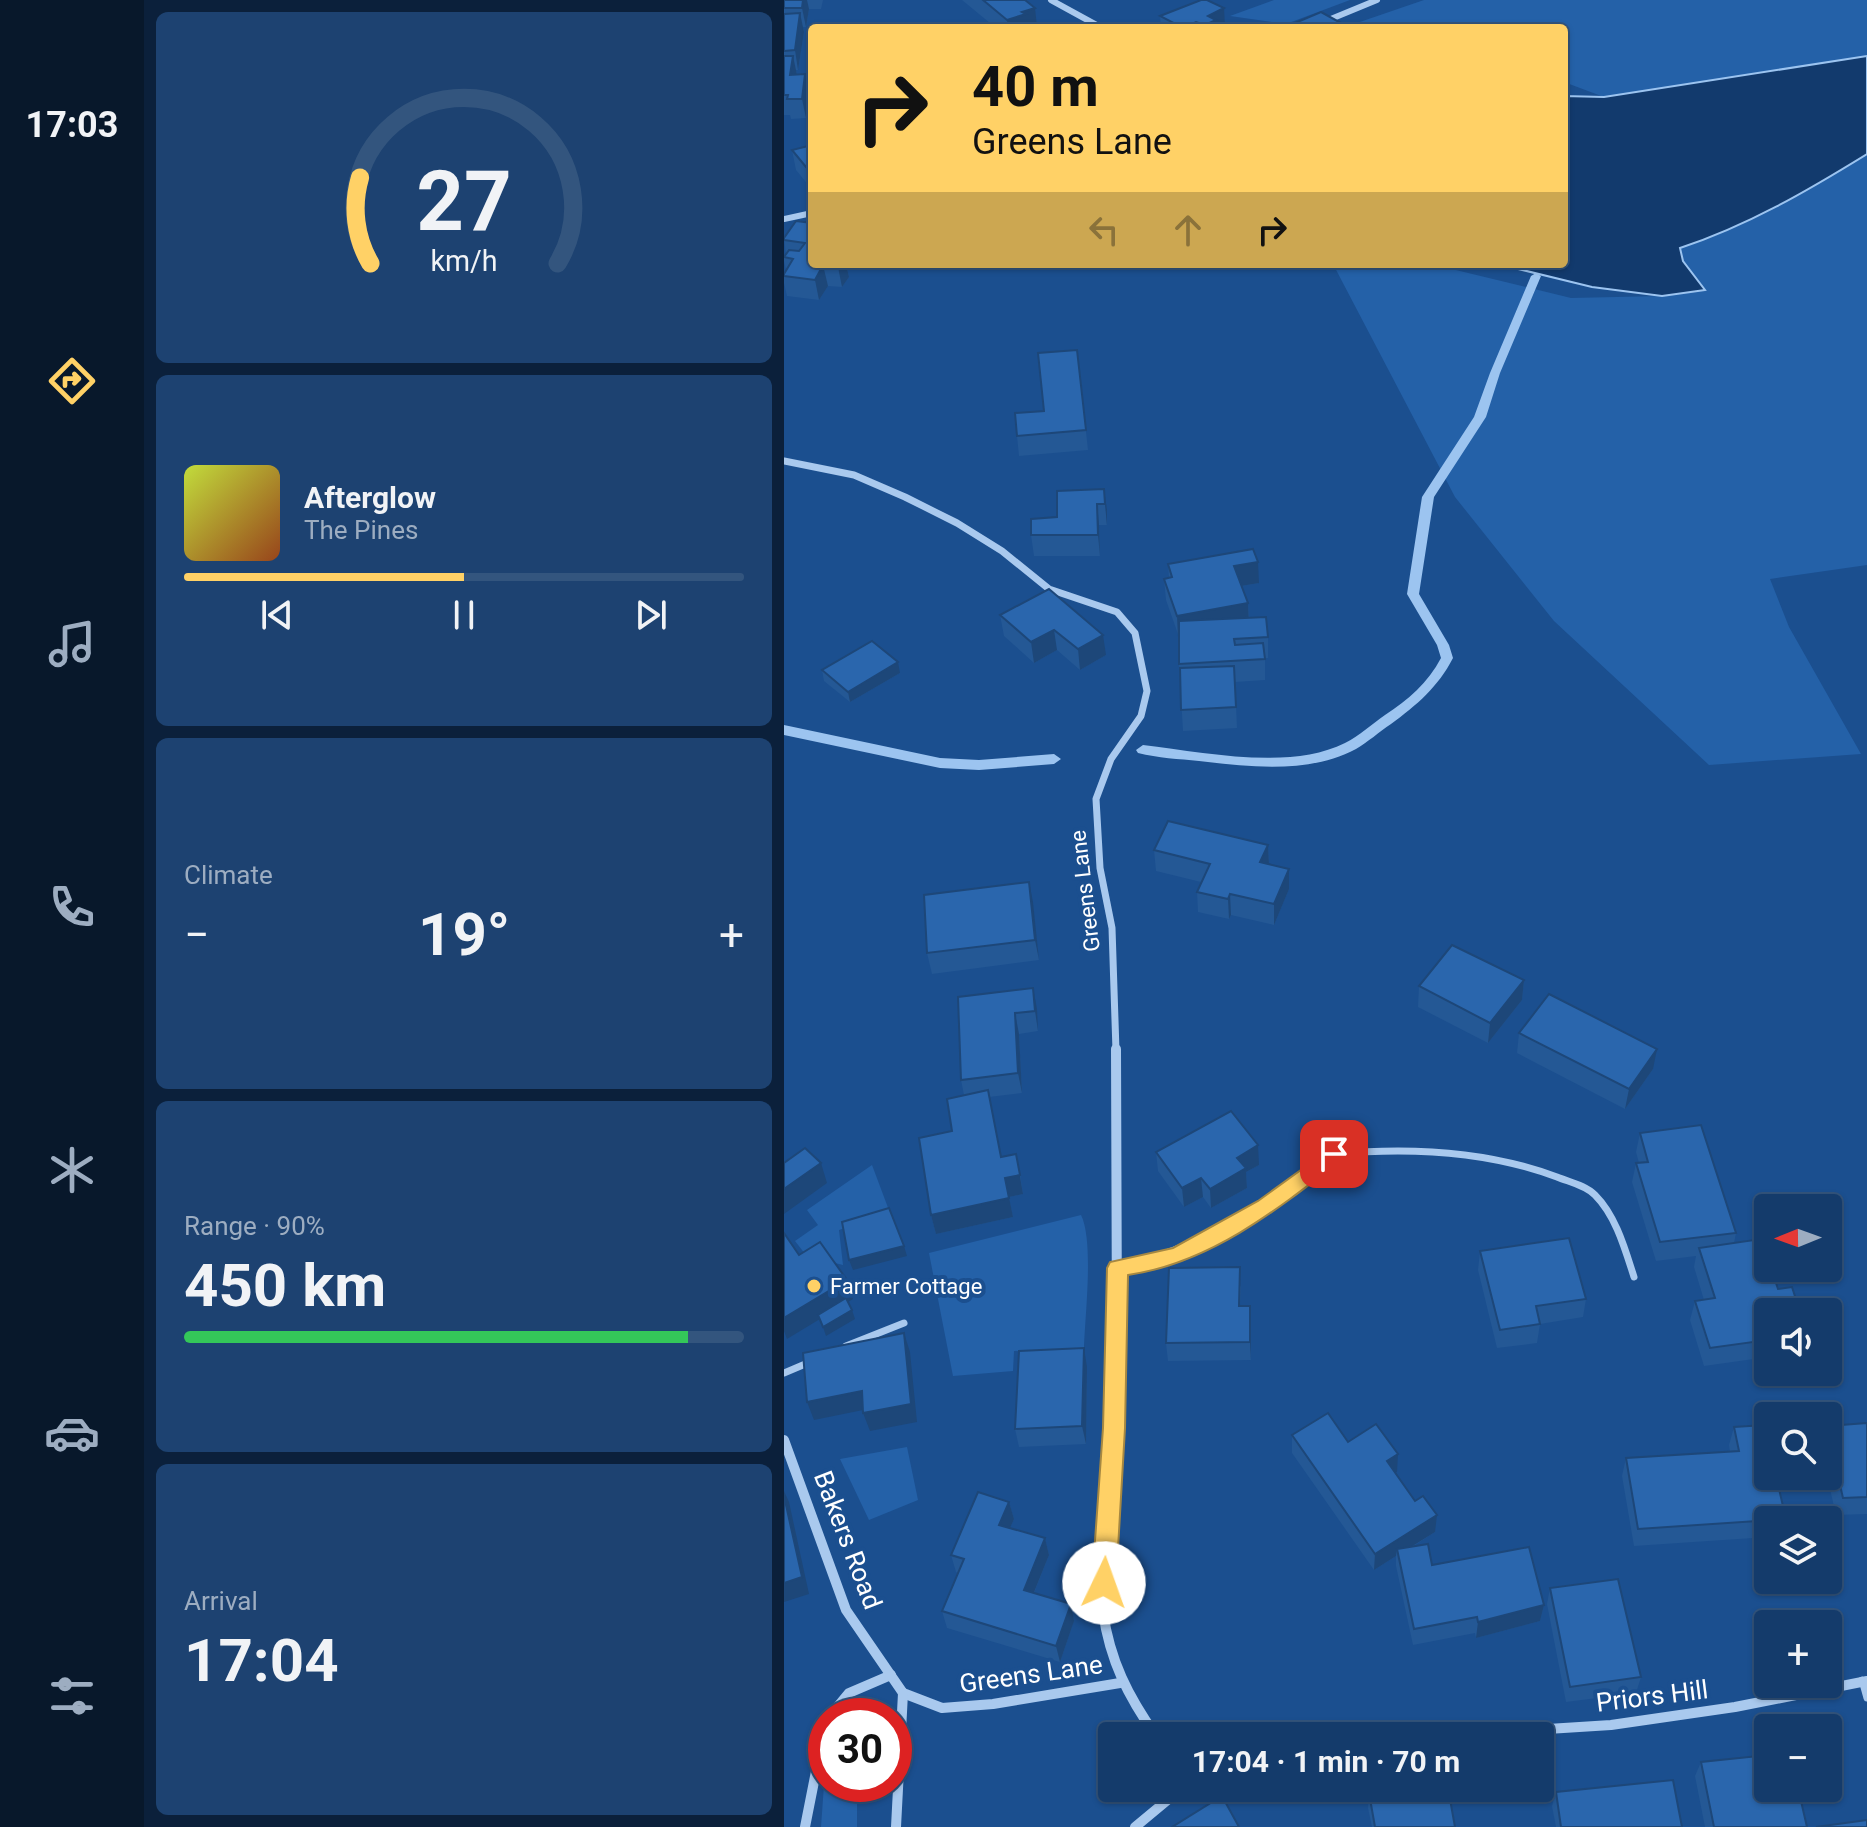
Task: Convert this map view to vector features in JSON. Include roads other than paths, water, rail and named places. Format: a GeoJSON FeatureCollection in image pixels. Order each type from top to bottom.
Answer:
{"type":"FeatureCollection","features":[{"type":"Feature","properties":{"kind":"street"},"geometry":{"type":"LineString","coordinates":[[1051,0],[1095,24]]}},
{"type":"Feature","properties":{"kind":"street"},"geometry":{"type":"LineString","coordinates":[[1319,24],[1377,0]]}},
{"type":"Feature","properties":{"kind":"street"},"geometry":{"type":"LineString","coordinates":[[784,219],[808,214]]}},
{"type":"Feature","properties":{"kind":"street","name":"Greens Lane"},"geometry":{"type":"LineString","coordinates":[[784,461],[854,475],[905,497],[1002,551],[1049,589],[1117,612],[1135,633],[1147,691],[1141,716],[1111,759],[1096,799],[1100,868],[1112,928],[1116,1037],[1114,1428],[1103,1612],[1107,1641],[1120,1683],[1146,1722]]}},
{"type":"Feature","properties":{"kind":"street"},"geometry":{"type":"LineString","coordinates":[[1117,1268],[1180,1255],[1265,1207],[1334,1154]]}},
{"type":"Feature","properties":{"kind":"street","name":"Bakers Road"},"geometry":{"type":"LineString","coordinates":[[784,1440],[846,1610],[903,1693]]}},
{"type":"Feature","properties":{"kind":"street"},"geometry":{"type":"LineString","coordinates":[[845,1698],[849,1693],[891,1675]]}},
{"type":"Feature","properties":{"kind":"street","name":"Priors Hill"},"geometry":{"type":"LineString","coordinates":[[1554,1729],[1611,1725],[1735,1707],[1865,1679]]}},
{"type":"Feature","properties":{"kind":"street","name":"Greens Lane"},"geometry":{"type":"LineString","coordinates":[[903,1693],[942,1708],[993,1704],[1120,1683]]}},
{"type":"Feature","properties":{"kind":"street"},"geometry":{"type":"LineString","coordinates":[[896,1827],[903,1693]]}},
{"type":"Feature","properties":{"kind":"street"},"geometry":{"type":"LineString","coordinates":[[805,1827],[810,1802]]}},
{"type":"Feature","properties":{"kind":"street"},"geometry":{"type":"LineString","coordinates":[[1135,1827],[1165,1802]]}},
{"type":"Feature","properties":{"kind":"lane"},"geometry":{"type":"LineString","coordinates":[[1334,1154],[1370,1150],[1436,1151],[1510,1162],[1551,1174],[1591,1192],[1621,1235],[1634,1277]]}},
{"type":"Feature","properties":{"kind":"lane"},"geometry":{"type":"LineString","coordinates":[[837,1350],[904,1323]]}},
{"type":"Feature","properties":{"kind":"lane"},"geometry":{"type":"LineString","coordinates":[[784,1373],[824,1355]]}},
{"type":"Feature","properties":{"kind":"lane"},"geometry":{"type":"LineString","coordinates":[[1865,1679],[1867,1698]]}},
{"type":"Feature","properties":{"kind":"waterway"},"geometry":{"type":"LineString","coordinates":[[1143,750],[1275,762],[1327,755],[1359,741],[1430,685],[1447,658],[1443,645],[1413,594],[1428,497],[1480,417],[1536,276]]}},
{"type":"Feature","properties":{"kind":"waterway"},"geometry":{"type":"LineString","coordinates":[[784,730],[940,763],[979,765],[1054,759]]}},
{"type":"Feature","properties":{"kind":"place","name":"Farmer Cottage"},"geometry":{"type":"Point","coordinates":[814,1286]}}]}
